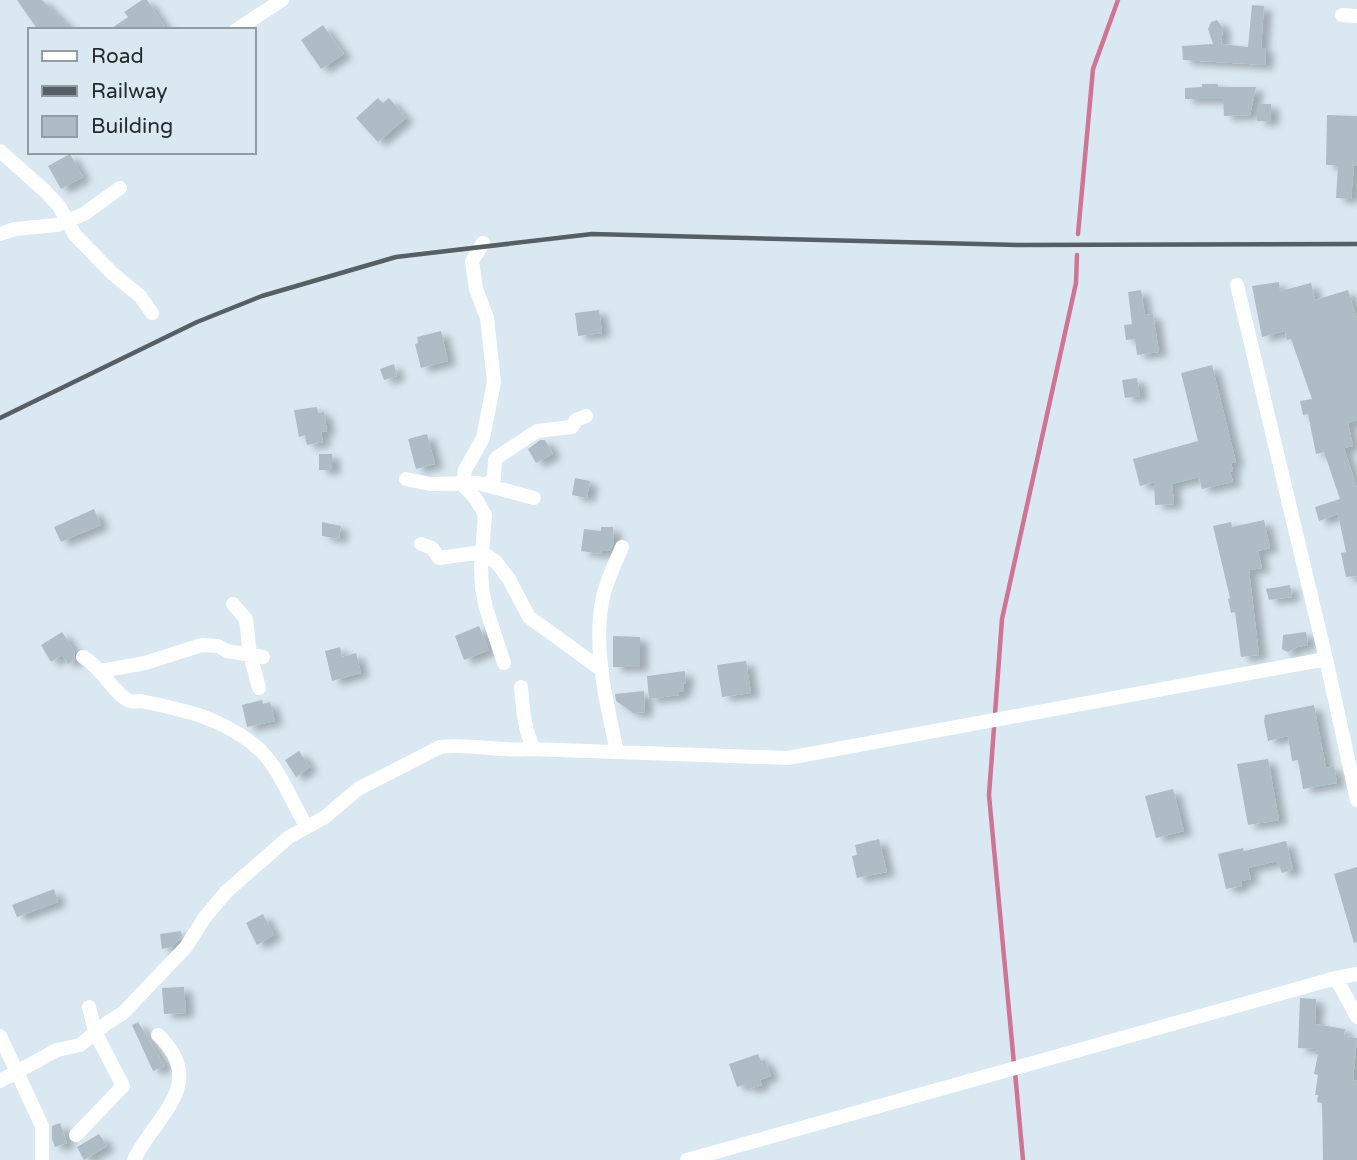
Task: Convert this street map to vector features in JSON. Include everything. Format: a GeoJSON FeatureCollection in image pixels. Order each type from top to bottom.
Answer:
{"type":"FeatureCollection","features":[{"type":"Feature","properties":{"kind":"street"},"geometry":{"type":"LineString","coordinates":[[239,28],[282,0]]}},
{"type":"Feature","properties":{"kind":"street"},"geometry":{"type":"LineString","coordinates":[[0,151],[45,191],[59,206],[75,234],[113,274],[140,296],[152,313]]}},
{"type":"Feature","properties":{"kind":"street"},"geometry":{"type":"LineString","coordinates":[[0,234],[15,229],[57,225],[84,214],[120,188]]}},
{"type":"Feature","properties":{"kind":"street"},"geometry":{"type":"LineString","coordinates":[[463,485],[465,470],[483,438],[494,382],[487,318],[477,289],[472,261],[482,243]]}},
{"type":"Feature","properties":{"kind":"street"},"geometry":{"type":"LineString","coordinates":[[1237,285],[1357,800]]}},
{"type":"Feature","properties":{"kind":"street"},"geometry":{"type":"LineString","coordinates":[[487,485],[494,478],[495,460],[499,456],[537,430],[572,427],[576,420],[586,416]]}},
{"type":"Feature","properties":{"kind":"street"},"geometry":{"type":"LineString","coordinates":[[406,479],[429,484],[487,485],[534,498]]}},
{"type":"Feature","properties":{"kind":"street"},"geometry":{"type":"LineString","coordinates":[[463,485],[476,499],[485,515],[482,588],[504,663]]}},
{"type":"Feature","properties":{"kind":"street"},"geometry":{"type":"LineString","coordinates":[[421,544],[432,548],[439,558],[482,552],[496,562],[509,579],[529,617],[602,670]]}},
{"type":"Feature","properties":{"kind":"street"},"geometry":{"type":"LineString","coordinates":[[617,752],[602,670],[598,627],[602,599],[622,547]]}},
{"type":"Feature","properties":{"kind":"street"},"geometry":{"type":"LineString","coordinates":[[233,604],[246,619],[257,655],[259,688]]}},
{"type":"Feature","properties":{"kind":"street"},"geometry":{"type":"LineString","coordinates":[[101,671],[145,663],[202,645],[257,655]]}},
{"type":"Feature","properties":{"kind":"street"},"geometry":{"type":"LineString","coordinates":[[83,657],[95,664],[114,688],[130,701],[188,712],[226,727],[259,750],[276,772],[307,827]]}},
{"type":"Feature","properties":{"kind":"street"},"geometry":{"type":"LineString","coordinates":[[0,1081],[57,1050],[80,1045],[123,1013],[152,980],[170,965],[226,892],[289,837],[325,817],[358,789],[440,747],[454,745],[509,751],[534,749],[788,758],[1326,659]]}},
{"type":"Feature","properties":{"kind":"street"},"geometry":{"type":"LineString","coordinates":[[521,687],[525,728],[534,749]]}},
{"type":"Feature","properties":{"kind":"street"},"geometry":{"type":"LineString","coordinates":[[687,1160],[1357,974]]}},
{"type":"Feature","properties":{"kind":"street"},"geometry":{"type":"LineString","coordinates":[[1336,978],[1357,1017]]}},
{"type":"Feature","properties":{"kind":"street"},"geometry":{"type":"LineString","coordinates":[[76,1135],[124,1086],[95,1032],[89,1007]]}},
{"type":"Feature","properties":{"kind":"street"},"geometry":{"type":"LineString","coordinates":[[134,1160],[177,1094],[177,1060],[170,1047],[158,1035]]}},
{"type":"Feature","properties":{"kind":"street"},"geometry":{"type":"LineString","coordinates":[[0,1036],[42,1126],[42,1160]]}},
{"type":"Feature","properties":{"kind":"building"},"geometry":{"type":"Polygon","coordinates":[[[17,0],[42,0],[70,28],[37,28],[17,0]]]}},
{"type":"Feature","properties":{"kind":"building"},"geometry":{"type":"Polygon","coordinates":[[[142,0],[147,0],[166,28],[112,28],[128,17],[124,12],[142,0]]]}},
{"type":"Feature","properties":{"kind":"building"},"geometry":{"type":"Polygon","coordinates":[[[1252,5],[1264,6],[1261,48],[1266,48],[1265,65],[1183,60],[1182,46],[1213,44],[1208,29],[1211,22],[1217,20],[1223,28],[1221,44],[1248,47],[1252,5]]]}},
{"type":"Feature","properties":{"kind":"building"},"geometry":{"type":"Polygon","coordinates":[[[323,25],[344,54],[321,69],[301,40],[323,25]]]}},
{"type":"Feature","properties":{"kind":"building"},"geometry":{"type":"Polygon","coordinates":[[[1202,84],[1218,84],[1218,87],[1256,87],[1250,115],[1224,116],[1223,99],[1185,99],[1185,88],[1202,87],[1202,84]]]}},
{"type":"Feature","properties":{"kind":"building"},"geometry":{"type":"Polygon","coordinates":[[[378,98],[383,103],[389,98],[406,118],[378,142],[356,118],[378,98]]]}},
{"type":"Feature","properties":{"kind":"building"},"geometry":{"type":"Polygon","coordinates":[[[1257,104],[1271,104],[1271,121],[1257,121],[1257,104]]]}},
{"type":"Feature","properties":{"kind":"building"},"geometry":{"type":"Polygon","coordinates":[[[1327,115],[1357,116],[1357,166],[1354,165],[1351,199],[1336,198],[1338,165],[1326,165],[1327,115]]]}},
{"type":"Feature","properties":{"kind":"building"},"geometry":{"type":"Polygon","coordinates":[[[70,154],[83,177],[61,189],[48,166],[70,154]]]}},
{"type":"Feature","properties":{"kind":"building"},"geometry":{"type":"Polygon","coordinates":[[[1279,282],[1280,291],[1311,283],[1315,300],[1348,290],[1357,319],[1357,420],[1348,423],[1353,446],[1344,448],[1357,488],[1357,576],[1346,577],[1341,553],[1346,552],[1338,514],[1319,521],[1315,507],[1340,499],[1324,452],[1316,454],[1308,414],[1303,415],[1300,401],[1312,399],[1291,339],[1287,340],[1285,331],[1262,337],[1252,286],[1279,282]]]}},
{"type":"Feature","properties":{"kind":"building"},"geometry":{"type":"Polygon","coordinates":[[[1141,290],[1145,315],[1153,314],[1159,352],[1137,355],[1135,339],[1126,340],[1124,325],[1132,324],[1128,292],[1141,290]]]}},
{"type":"Feature","properties":{"kind":"building"},"geometry":{"type":"Polygon","coordinates":[[[599,310],[602,333],[578,336],[575,313],[599,310]]]}},
{"type":"Feature","properties":{"kind":"building"},"geometry":{"type":"Polygon","coordinates":[[[441,331],[448,361],[421,368],[415,344],[418,343],[417,337],[441,331]]]}},
{"type":"Feature","properties":{"kind":"building"},"geometry":{"type":"Polygon","coordinates":[[[394,364],[397,376],[384,380],[380,369],[394,364]]]}},
{"type":"Feature","properties":{"kind":"building"},"geometry":{"type":"Polygon","coordinates":[[[1212,365],[1236,462],[1231,463],[1233,482],[1202,489],[1199,477],[1172,484],[1174,504],[1155,505],[1154,482],[1140,486],[1133,459],[1198,441],[1181,373],[1212,365]]]}},
{"type":"Feature","properties":{"kind":"building"},"geometry":{"type":"Polygon","coordinates":[[[1137,378],[1140,396],[1125,398],[1122,380],[1137,378]]]}},
{"type":"Feature","properties":{"kind":"building"},"geometry":{"type":"Polygon","coordinates":[[[317,407],[318,413],[324,412],[327,431],[321,432],[323,442],[307,445],[305,435],[299,437],[294,410],[317,407]]]}},
{"type":"Feature","properties":{"kind":"building"},"geometry":{"type":"Polygon","coordinates":[[[427,434],[435,464],[416,469],[408,439],[427,434]]]}},
{"type":"Feature","properties":{"kind":"building"},"geometry":{"type":"Polygon","coordinates":[[[540,440],[545,440],[553,454],[536,463],[528,449],[540,440]]]}},
{"type":"Feature","properties":{"kind":"building"},"geometry":{"type":"Polygon","coordinates":[[[319,454],[332,454],[332,470],[319,470],[319,454]]]}},
{"type":"Feature","properties":{"kind":"building"},"geometry":{"type":"Polygon","coordinates":[[[575,478],[590,481],[587,498],[572,495],[575,478]]]}},
{"type":"Feature","properties":{"kind":"building"},"geometry":{"type":"Polygon","coordinates":[[[94,509],[101,525],[61,542],[54,527],[94,509]]]}},
{"type":"Feature","properties":{"kind":"building"},"geometry":{"type":"Polygon","coordinates":[[[1264,520],[1270,548],[1258,551],[1262,568],[1249,570],[1259,655],[1241,657],[1235,612],[1231,613],[1213,526],[1231,522],[1232,527],[1264,520]]]}},
{"type":"Feature","properties":{"kind":"building"},"geometry":{"type":"Polygon","coordinates":[[[322,522],[341,526],[339,539],[322,536],[322,522]]]}},
{"type":"Feature","properties":{"kind":"building"},"geometry":{"type":"Polygon","coordinates":[[[601,527],[613,527],[614,542],[610,551],[602,551],[601,554],[581,551],[584,529],[601,531],[601,527]]]}},
{"type":"Feature","properties":{"kind":"building"},"geometry":{"type":"Polygon","coordinates":[[[1290,585],[1292,597],[1269,600],[1266,589],[1290,585]]]}},
{"type":"Feature","properties":{"kind":"building"},"geometry":{"type":"Polygon","coordinates":[[[479,626],[489,650],[464,660],[455,636],[479,626]]]}},
{"type":"Feature","properties":{"kind":"building"},"geometry":{"type":"Polygon","coordinates":[[[62,632],[75,652],[74,660],[68,664],[62,655],[51,662],[41,645],[62,632]]]}},
{"type":"Feature","properties":{"kind":"building"},"geometry":{"type":"Polygon","coordinates":[[[1306,632],[1308,645],[1288,652],[1282,649],[1283,635],[1306,632]]]}},
{"type":"Feature","properties":{"kind":"building"},"geometry":{"type":"Polygon","coordinates":[[[613,636],[640,637],[640,667],[613,667],[613,636]]]}},
{"type":"Feature","properties":{"kind":"building"},"geometry":{"type":"Polygon","coordinates":[[[340,647],[342,657],[356,653],[361,673],[332,681],[325,651],[340,647]]]}},
{"type":"Feature","properties":{"kind":"building"},"geometry":{"type":"Polygon","coordinates":[[[746,661],[751,693],[722,697],[717,665],[746,661]]]}},
{"type":"Feature","properties":{"kind":"building"},"geometry":{"type":"Polygon","coordinates":[[[685,671],[684,692],[649,699],[647,676],[685,671]]]}},
{"type":"Feature","properties":{"kind":"building"},"geometry":{"type":"Polygon","coordinates":[[[644,691],[645,712],[633,713],[616,701],[615,694],[644,691]]]}},
{"type":"Feature","properties":{"kind":"building"},"geometry":{"type":"Polygon","coordinates":[[[262,700],[263,704],[270,702],[275,721],[247,727],[242,705],[262,700]]]}},
{"type":"Feature","properties":{"kind":"building"},"geometry":{"type":"Polygon","coordinates":[[[1314,705],[1326,768],[1334,766],[1337,783],[1303,789],[1298,760],[1292,761],[1288,736],[1268,741],[1264,721],[1265,715],[1314,705]]]}},
{"type":"Feature","properties":{"kind":"building"},"geometry":{"type":"Polygon","coordinates":[[[299,751],[310,767],[296,777],[285,760],[299,751]]]}},
{"type":"Feature","properties":{"kind":"building"},"geometry":{"type":"Polygon","coordinates":[[[1268,759],[1279,820],[1248,825],[1237,764],[1268,759]]]}},
{"type":"Feature","properties":{"kind":"building"},"geometry":{"type":"Polygon","coordinates":[[[1173,789],[1184,831],[1156,838],[1145,796],[1173,789]]]}},
{"type":"Feature","properties":{"kind":"building"},"geometry":{"type":"Polygon","coordinates":[[[879,839],[887,872],[857,878],[852,856],[857,855],[855,845],[879,839]]]}},
{"type":"Feature","properties":{"kind":"building"},"geometry":{"type":"Polygon","coordinates":[[[1286,841],[1293,869],[1282,873],[1277,861],[1248,868],[1251,879],[1241,881],[1242,886],[1226,889],[1218,854],[1286,841]]]}},
{"type":"Feature","properties":{"kind":"building"},"geometry":{"type":"Polygon","coordinates":[[[1357,867],[1357,942],[1354,943],[1334,874],[1357,867]]]}},
{"type":"Feature","properties":{"kind":"building"},"geometry":{"type":"Polygon","coordinates":[[[54,889],[58,902],[17,917],[12,905],[54,889]]]}},
{"type":"Feature","properties":{"kind":"building"},"geometry":{"type":"Polygon","coordinates":[[[263,914],[274,935],[257,945],[246,923],[263,914]]]}},
{"type":"Feature","properties":{"kind":"building"},"geometry":{"type":"Polygon","coordinates":[[[181,931],[182,936],[172,947],[162,949],[160,934],[181,931]]]}},
{"type":"Feature","properties":{"kind":"building"},"geometry":{"type":"Polygon","coordinates":[[[184,987],[186,1013],[164,1014],[162,988],[184,987]]]}},
{"type":"Feature","properties":{"kind":"building"},"geometry":{"type":"Polygon","coordinates":[[[1300,998],[1316,999],[1315,1024],[1345,1029],[1344,1036],[1357,1038],[1353,1080],[1357,1081],[1357,1160],[1323,1160],[1322,1103],[1317,1102],[1318,1095],[1315,1095],[1318,1075],[1314,1074],[1318,1054],[1316,1049],[1298,1048],[1300,998]]]}},
{"type":"Feature","properties":{"kind":"building"},"geometry":{"type":"Polygon","coordinates":[[[138,1022],[165,1066],[153,1071],[132,1025],[138,1022]]]}},
{"type":"Feature","properties":{"kind":"building"},"geometry":{"type":"Polygon","coordinates":[[[758,1054],[761,1061],[765,1060],[771,1076],[760,1080],[762,1085],[748,1089],[746,1084],[737,1087],[729,1064],[758,1054]]]}},
{"type":"Feature","properties":{"kind":"building"},"geometry":{"type":"Polygon","coordinates":[[[60,1123],[67,1143],[55,1147],[52,1126],[60,1123]]]}},
{"type":"Feature","properties":{"kind":"building"},"geometry":{"type":"Polygon","coordinates":[[[99,1134],[107,1146],[84,1160],[77,1147],[99,1134]]]}},
{"type":"Feature","properties":{"kind":"waterway"},"geometry":{"type":"LineString","coordinates":[[1078,234],[1093,69],[1118,0]]}},
{"type":"Feature","properties":{"kind":"waterway"},"geometry":{"type":"LineString","coordinates":[[1014,1064],[989,795],[1002,619],[1076,283],[1077,255]]}},
{"type":"Feature","properties":{"kind":"waterway"},"geometry":{"type":"LineString","coordinates":[[1015,1072],[1023,1160]]}},
{"type":"Feature","properties":{"kind":"railway"},"geometry":{"type":"LineString","coordinates":[[0,418],[197,322],[262,296],[396,257],[592,234],[1019,245],[1357,244]]}}]}
